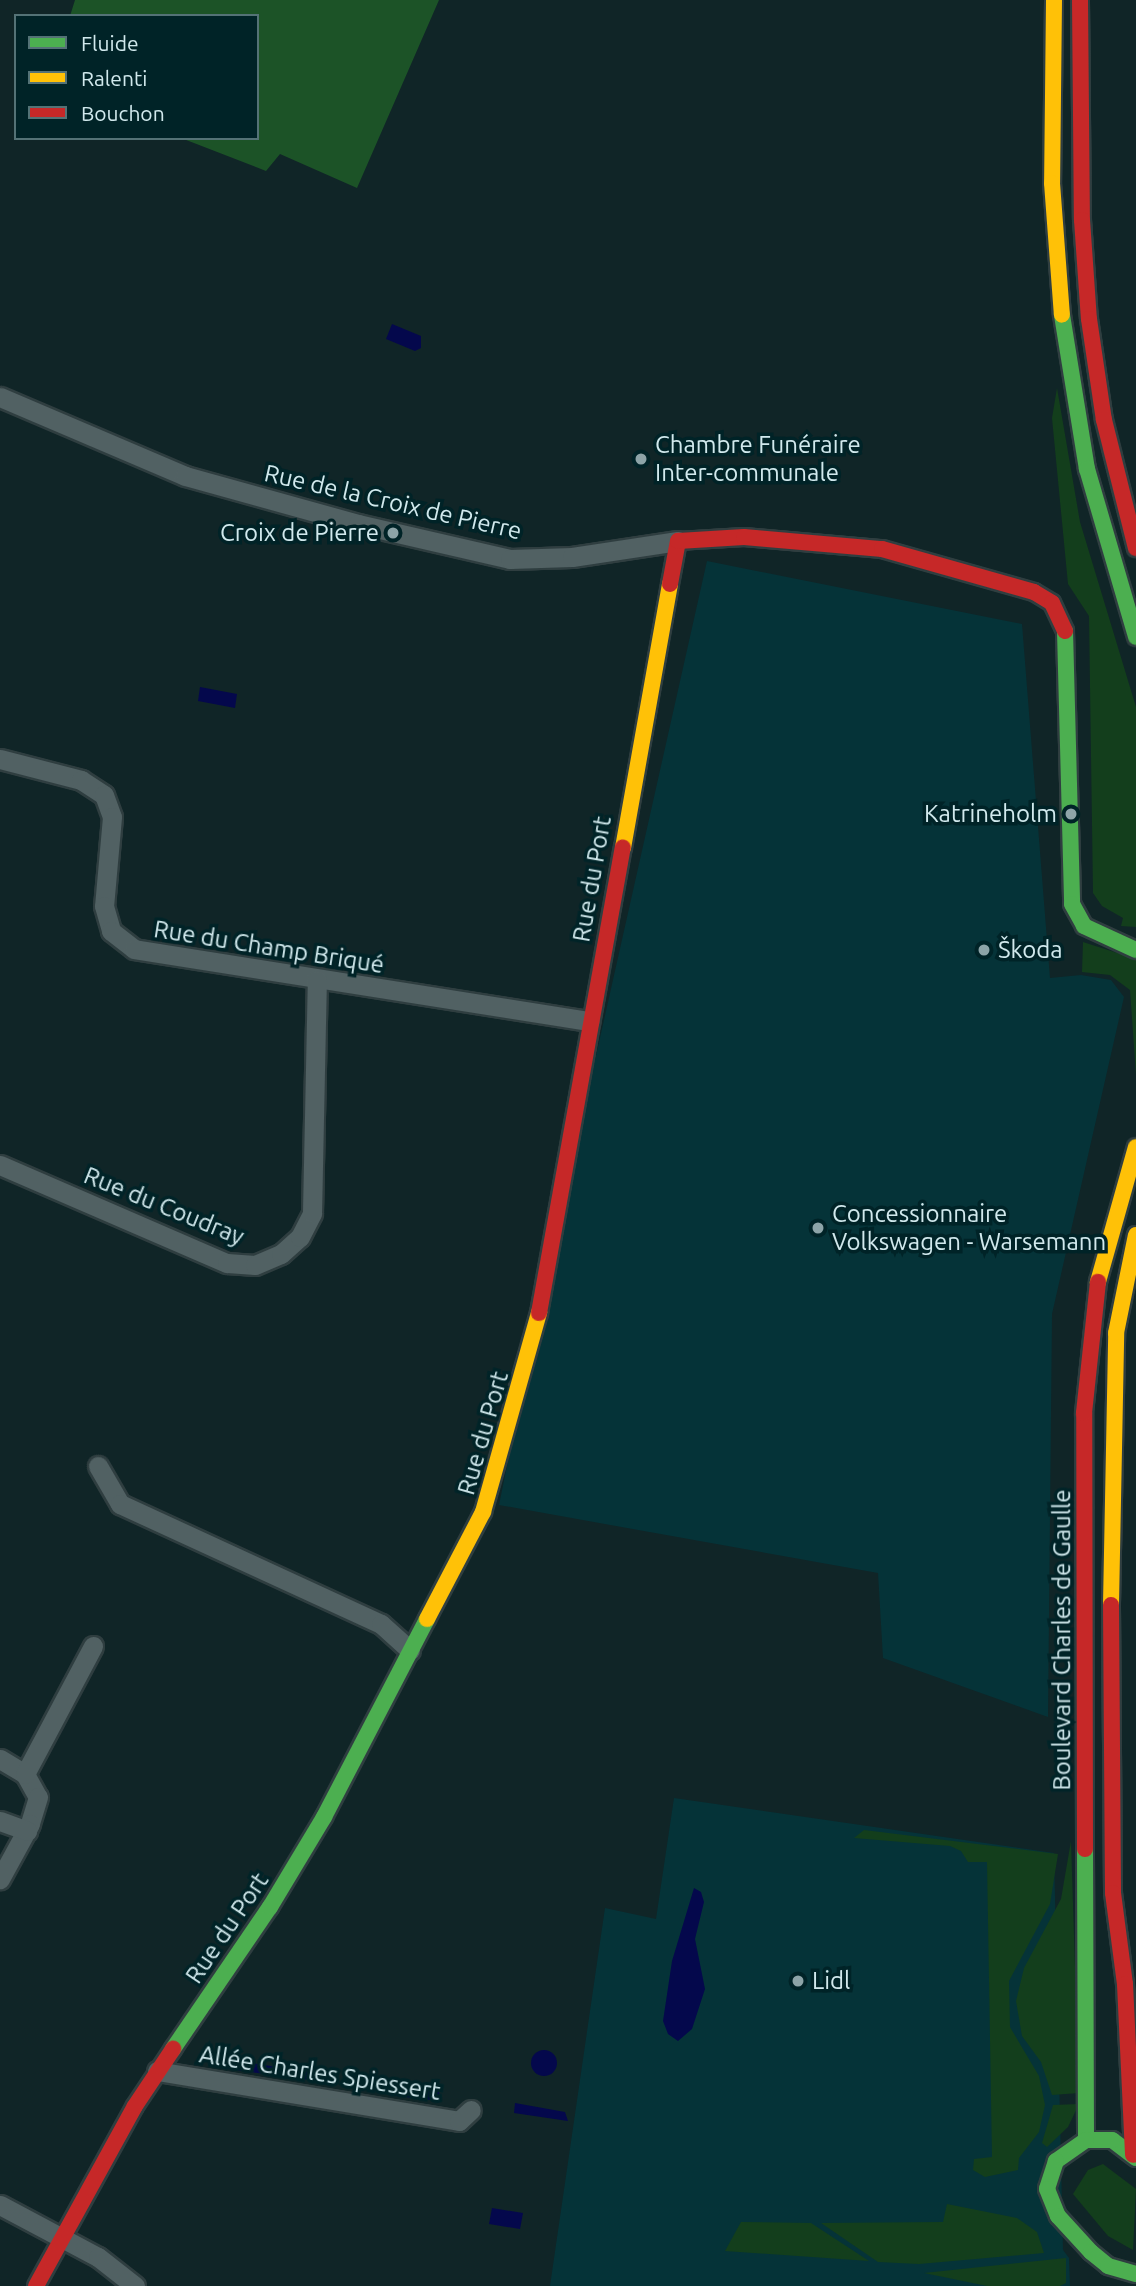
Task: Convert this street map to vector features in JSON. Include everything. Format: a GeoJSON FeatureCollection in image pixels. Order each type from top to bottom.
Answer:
{"type":"FeatureCollection","features":[{"type":"Feature","properties":{"kind":"main road"},"geometry":{"type":"LineString","coordinates":[[1054,0],[1052,183],[1061,307],[1087,469],[1136,637]]}},
{"type":"Feature","properties":{"kind":"main road"},"geometry":{"type":"LineString","coordinates":[[1080,0],[1082,220],[1089,319],[1104,420],[1136,548]]}},
{"type":"Feature","properties":{"kind":"main road","name":"Rue de la Croix de Pierre"},"geometry":{"type":"LineString","coordinates":[[677,541],[744,537],[882,549],[1034,592],[1052,603],[1064,624],[1068,662],[1072,904],[1084,926],[1113,937],[1136,950]]}},
{"type":"Feature","properties":{"kind":"main road","name":"Rue du Port"},"geometry":{"type":"LineString","coordinates":[[36,2286],[157,2071],[270,1907],[324,1816],[472,1538],[507,1440],[534,1338],[677,541]]}},
{"type":"Feature","properties":{"kind":"main road","name":"Rue de la Croix de Pierre"},"geometry":{"type":"LineString","coordinates":[[1113,937],[1136,937]]}},
{"type":"Feature","properties":{"kind":"main road","name":"Boulevard Charles de Gaulle"},"geometry":{"type":"LineString","coordinates":[[1086,2140],[1084,1413],[1091,1322],[1102,1256],[1136,1147]]}},
{"type":"Feature","properties":{"kind":"main road","name":"Boulevard Charles de Gaulle"},"geometry":{"type":"LineString","coordinates":[[1134,2157],[1125,1984],[1113,1893],[1111,1522],[1116,1333],[1136,1235]]}},
{"type":"Feature","properties":{"kind":"main road"},"geometry":{"type":"LineString","coordinates":[[1134,2157],[1112,2140],[1086,2140],[1056,2161],[1047,2189],[1058,2216],[1091,2252],[1108,2266],[1136,2274]]}},
{"type":"Feature","properties":{"kind":"main road"},"geometry":{"type":"LineString","coordinates":[[1091,2252],[1094,2274]]}},
{"type":"Feature","properties":{"kind":"street","name":"Rue de la Croix de Pierre"},"geometry":{"type":"LineString","coordinates":[[0,397],[185,476],[346,521],[510,559],[572,557],[677,541]]}},
{"type":"Feature","properties":{"kind":"street","name":"Rue du Champ Briqué"},"geometry":{"type":"LineString","coordinates":[[0,759],[81,780],[104,795],[112,817],[104,905],[111,931],[124,944],[150,953],[589,1021]]}},
{"type":"Feature","properties":{"kind":"street","name":"Rue du Coudray"},"geometry":{"type":"LineString","coordinates":[[0,1165],[227,1263],[255,1265],[281,1254],[300,1237],[312,1213],[317,980]]}},
{"type":"Feature","properties":{"kind":"street"},"geometry":{"type":"LineString","coordinates":[[98,1466],[120,1504],[381,1624],[411,1650]]}},
{"type":"Feature","properties":{"kind":"street"},"geometry":{"type":"LineString","coordinates":[[25,1774],[93,1646]]}},
{"type":"Feature","properties":{"kind":"street"},"geometry":{"type":"LineString","coordinates":[[0,1879],[27,1831],[37,1797],[25,1774],[3,1764]]}},
{"type":"Feature","properties":{"kind":"street"},"geometry":{"type":"LineString","coordinates":[[0,1821],[27,1831]]}},
{"type":"Feature","properties":{"kind":"street","name":"Allée Charles Spiessert"},"geometry":{"type":"LineString","coordinates":[[157,2071],[459,2121],[471,2110]]}},
{"type":"Feature","properties":{"kind":"street"},"geometry":{"type":"LineString","coordinates":[[0,2205],[63,2236],[135,2286]]}},
{"type":"Feature","properties":{"kind":"shaded area"},"geometry":{"type":"Polygon","coordinates":[[[392,324],[421,336],[421,348],[415,351],[386,339],[392,324]]]}},
{"type":"Feature","properties":{"kind":"shaded area"},"geometry":{"type":"Polygon","coordinates":[[[707,561],[1022,624],[1050,978],[1081,975],[1111,980],[1124,997],[1052,1314],[1048,1717],[883,1658],[878,1573],[499,1505],[538,1314],[707,561]]]}},
{"type":"Feature","properties":{"kind":"shaded area"},"geometry":{"type":"Polygon","coordinates":[[[200,687],[237,694],[235,708],[198,701],[200,687]]]}},
{"type":"Feature","properties":{"kind":"shaded area"},"geometry":{"type":"Polygon","coordinates":[[[674,1798],[1054,1853],[1063,2250],[1069,2258],[1070,2286],[550,2286],[605,1908],[656,1919],[674,1798]]]}},
{"type":"Feature","properties":{"kind":"shaded area"},"geometry":{"type":"Polygon","coordinates":[[[694,1888],[701,1892],[704,1902],[695,1939],[705,1989],[692,2029],[678,2041],[668,2034],[663,2021],[672,1961],[694,1888]]]}},
{"type":"Feature","properties":{"kind":"shaded area"},"geometry":{"type":"Polygon","coordinates":[[[544,2050],[553,2054],[557,2063],[553,2072],[544,2076],[535,2072],[531,2063],[535,2054],[544,2050]]]}},
{"type":"Feature","properties":{"kind":"shaded area"},"geometry":{"type":"Polygon","coordinates":[[[224,2059],[323,2074],[326,2082],[221,2068],[224,2059]]]}},
{"type":"Feature","properties":{"kind":"shaded area"},"geometry":{"type":"Polygon","coordinates":[[[390,2084],[439,2092],[441,2101],[388,2095],[390,2084]]]}},
{"type":"Feature","properties":{"kind":"shaded area"},"geometry":{"type":"Polygon","coordinates":[[[515,2103],[565,2112],[568,2121],[514,2113],[515,2103]]]}},
{"type":"Feature","properties":{"kind":"shaded area"},"geometry":{"type":"Polygon","coordinates":[[[492,2208],[523,2213],[520,2229],[489,2224],[492,2208]]]}},
{"type":"Feature","properties":{"kind":"green space"},"geometry":{"type":"Polygon","coordinates":[[[75,0],[439,0],[357,188],[280,154],[266,171],[186,140],[259,140],[259,14],[71,14],[75,0]]]}},
{"type":"Feature","properties":{"kind":"green space"},"geometry":{"type":"Polygon","coordinates":[[[1057,388],[1080,522],[1136,707],[1136,927],[1121,926],[1123,918],[1102,906],[1093,893],[1089,616],[1068,584],[1052,418],[1057,388]]]}},
{"type":"Feature","properties":{"kind":"green space"},"geometry":{"type":"Polygon","coordinates":[[[1083,942],[1136,959],[1136,1075],[1130,990],[1110,975],[1082,972],[1083,942]]]}},
{"type":"Feature","properties":{"kind":"green space"},"geometry":{"type":"Polygon","coordinates":[[[864,1830],[1058,1854],[1050,1904],[1009,1981],[1010,2027],[1039,2076],[1045,2105],[1039,2132],[1019,2158],[1018,2170],[985,2177],[973,2170],[974,2159],[992,2157],[987,1862],[968,1862],[961,1851],[950,1846],[854,1838],[864,1830]]]}},
{"type":"Feature","properties":{"kind":"green space"},"geometry":{"type":"Polygon","coordinates":[[[1071,1841],[1079,2093],[1052,2095],[1041,2062],[1022,2036],[1016,2001],[1024,1968],[1061,1899],[1071,1841]]]}},
{"type":"Feature","properties":{"kind":"green space"},"geometry":{"type":"Polygon","coordinates":[[[1079,2104],[1068,2127],[1047,2147],[1042,2143],[1053,2105],[1079,2104]]]}},
{"type":"Feature","properties":{"kind":"green space"},"geometry":{"type":"Polygon","coordinates":[[[1103,2164],[1136,2189],[1133,2250],[1108,2236],[1073,2194],[1088,2170],[1103,2164]]]}},
{"type":"Feature","properties":{"kind":"green space"},"geometry":{"type":"Polygon","coordinates":[[[947,2204],[1017,2218],[1037,2232],[1044,2253],[919,2264],[878,2262],[821,2223],[943,2222],[947,2204]]]}},
{"type":"Feature","properties":{"kind":"green space"},"geometry":{"type":"Polygon","coordinates":[[[741,2222],[811,2223],[869,2261],[725,2251],[741,2222]]]}},
{"type":"Feature","properties":{"kind":"green space"},"geometry":{"type":"Polygon","coordinates":[[[1066,2258],[1066,2283],[1060,2286],[987,2286],[924,2273],[1066,2258]]]}},
{"type":"Feature","properties":{"kind":"traffic: fast"},"geometry":{"type":"LineString","coordinates":[[1062,315],[1087,469],[1136,637]]}},
{"type":"Feature","properties":{"kind":"traffic: fast"},"geometry":{"type":"LineString","coordinates":[[1065,631],[1072,904],[1084,926],[1136,950]]}},
{"type":"Feature","properties":{"kind":"traffic: fast"},"geometry":{"type":"LineString","coordinates":[[173,2049],[270,1907],[324,1817],[427,1619]]}},
{"type":"Feature","properties":{"kind":"traffic: fast"},"geometry":{"type":"LineString","coordinates":[[1085,1849],[1086,2140]]}},
{"type":"Feature","properties":{"kind":"traffic: fast"},"geometry":{"type":"LineString","coordinates":[[1136,2158],[1112,2140],[1086,2140],[1056,2161],[1047,2189],[1058,2216],[1091,2252],[1108,2266],[1136,2274]]}},
{"type":"Feature","properties":{"kind":"traffic: slow"},"geometry":{"type":"LineString","coordinates":[[1054,0],[1052,183],[1062,315]]}},
{"type":"Feature","properties":{"kind":"traffic: slow"},"geometry":{"type":"LineString","coordinates":[[623,848],[670,584]]}},
{"type":"Feature","properties":{"kind":"traffic: slow"},"geometry":{"type":"LineString","coordinates":[[1098,1282],[1136,1147]]}},
{"type":"Feature","properties":{"kind":"traffic: slow"},"geometry":{"type":"LineString","coordinates":[[1111,1605],[1116,1333],[1136,1235]]}},
{"type":"Feature","properties":{"kind":"traffic: slow"},"geometry":{"type":"LineString","coordinates":[[427,1619],[483,1512],[539,1313]]}},
{"type":"Feature","properties":{"kind":"traffic: jam"},"geometry":{"type":"LineString","coordinates":[[1080,0],[1082,220],[1089,319],[1104,420],[1136,548]]}},
{"type":"Feature","properties":{"kind":"traffic: jam"},"geometry":{"type":"LineString","coordinates":[[670,584],[678,541],[744,537],[882,549],[1034,592],[1052,603],[1065,631]]}},
{"type":"Feature","properties":{"kind":"traffic: jam"},"geometry":{"type":"LineString","coordinates":[[539,1313],[623,848]]}},
{"type":"Feature","properties":{"kind":"traffic: jam"},"geometry":{"type":"LineString","coordinates":[[1085,1849],[1084,1413],[1098,1282]]}},
{"type":"Feature","properties":{"kind":"traffic: jam"},"geometry":{"type":"LineString","coordinates":[[1111,1605],[1113,1893],[1125,1984],[1133,2155]]}},
{"type":"Feature","properties":{"kind":"traffic: jam"},"geometry":{"type":"LineString","coordinates":[[36,2286],[135,2106],[173,2049]]}},
{"type":"Feature","properties":{"kind":"place","name":"Chambre Funéraire Inter-communale"},"geometry":{"type":"Point","coordinates":[641,459]}},
{"type":"Feature","properties":{"kind":"place","name":"Croix de Pierre"},"geometry":{"type":"Point","coordinates":[393,533]}},
{"type":"Feature","properties":{"kind":"place","name":"Katrineholm"},"geometry":{"type":"Point","coordinates":[1071,814]}},
{"type":"Feature","properties":{"kind":"place","name":"Škoda"},"geometry":{"type":"Point","coordinates":[984,950]}},
{"type":"Feature","properties":{"kind":"place","name":"Concessionnaire Volkswagen - Warsemann"},"geometry":{"type":"Point","coordinates":[818,1228]}},
{"type":"Feature","properties":{"kind":"place","name":"Lidl"},"geometry":{"type":"Point","coordinates":[798,1981]}}]}
